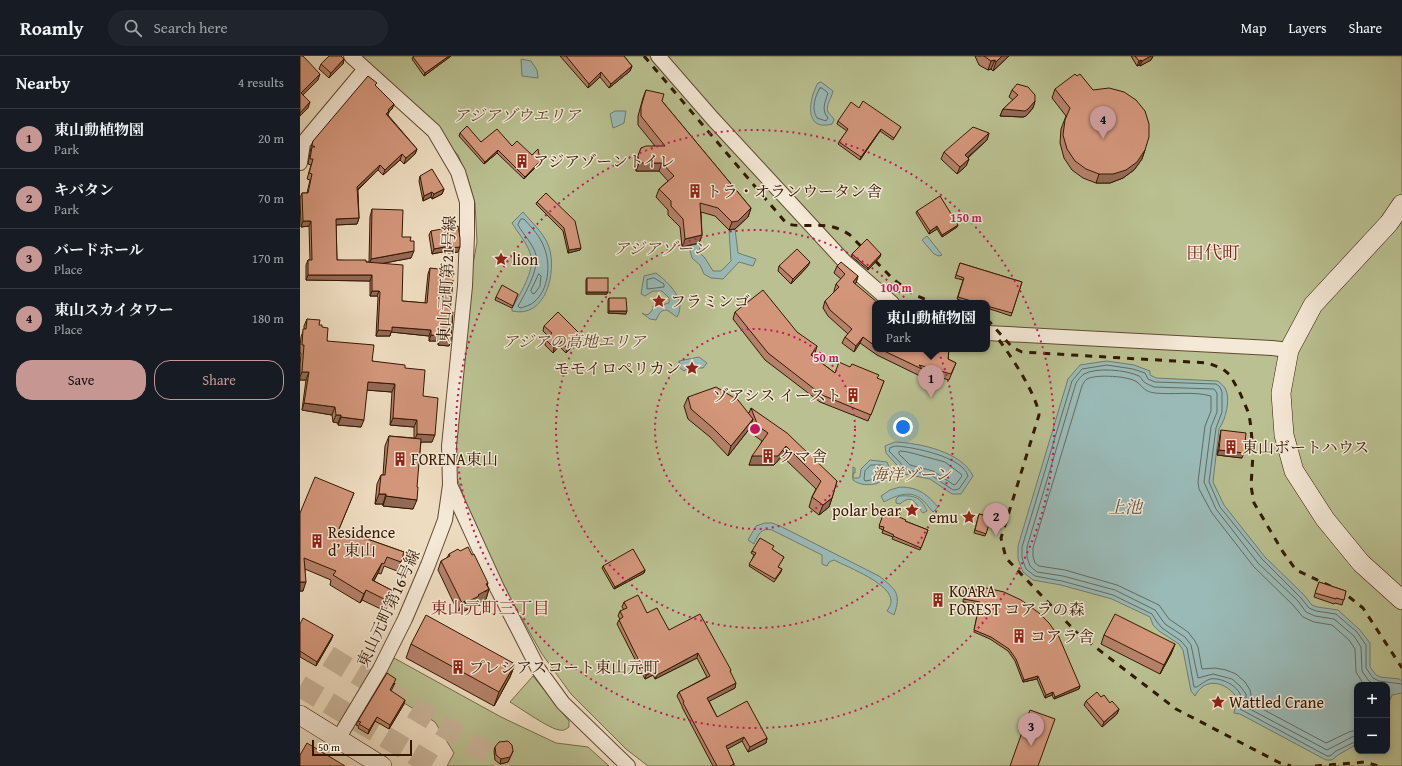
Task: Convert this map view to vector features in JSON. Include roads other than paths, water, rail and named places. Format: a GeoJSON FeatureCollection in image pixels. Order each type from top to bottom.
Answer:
{"type":"FeatureCollection","features":[{"type":"Feature","properties":{"kind":"street","name":"東山元町第21号線"},"geometry":{"type":"LineString","coordinates":[[352,56],[434,131],[458,172],[467,202],[465,286],[449,446],[450,485]]}},
{"type":"Feature","properties":{"kind":"street"},"geometry":{"type":"LineString","coordinates":[[658,56],[713,119],[844,261],[889,300]]}},
{"type":"Feature","properties":{"kind":"street"},"geometry":{"type":"LineString","coordinates":[[300,163],[302,142],[365,69]]}},
{"type":"Feature","properties":{"kind":"street"},"geometry":{"type":"LineString","coordinates":[[1402,204],[1389,223],[1313,305],[1288,350],[1281,393],[1284,435],[1294,471],[1325,519],[1361,563],[1402,600]]}},
{"type":"Feature","properties":{"kind":"street"},"geometry":{"type":"LineString","coordinates":[[990,332],[1288,350]]}},
{"type":"Feature","properties":{"kind":"street"},"geometry":{"type":"LineString","coordinates":[[450,485],[497,588],[539,670],[563,703],[627,765]]}},
{"type":"Feature","properties":{"kind":"street","name":"東山元町第16号線"},"geometry":{"type":"LineString","coordinates":[[338,739],[380,669],[405,619],[445,520],[450,485]]}},
{"type":"Feature","properties":{"kind":"street"},"geometry":{"type":"LineString","coordinates":[[300,715],[382,766]]}},
{"type":"Feature","properties":{"kind":"water"},"geometry":{"type":"Polygon","coordinates":[[[521,59],[531,61],[537,70],[538,78],[522,76],[521,59]]]}},
{"type":"Feature","properties":{"kind":"water"},"geometry":{"type":"Polygon","coordinates":[[[821,82],[833,91],[827,107],[828,112],[834,120],[832,124],[823,125],[816,123],[812,118],[812,97],[818,83],[821,82]]]}},
{"type":"Feature","properties":{"kind":"water"},"geometry":{"type":"Polygon","coordinates":[[[615,111],[626,111],[624,123],[613,128],[610,114],[615,111]]]}},
{"type":"Feature","properties":{"kind":"water"},"geometry":{"type":"Polygon","coordinates":[[[523,212],[547,242],[551,257],[550,280],[546,291],[541,301],[533,308],[524,312],[512,311],[512,308],[529,275],[532,262],[528,247],[512,223],[523,212]]]}},
{"type":"Feature","properties":{"kind":"water"},"geometry":{"type":"Polygon","coordinates":[[[735,229],[738,253],[756,259],[753,266],[739,262],[723,279],[711,278],[704,274],[700,265],[692,258],[689,246],[699,243],[700,253],[713,271],[721,271],[731,261],[729,230],[735,229]]]}},
{"type":"Feature","properties":{"kind":"water"},"geometry":{"type":"Polygon","coordinates":[[[927,236],[942,255],[939,256],[934,254],[922,240],[927,236]]]}},
{"type":"Feature","properties":{"kind":"water"},"geometry":{"type":"Polygon","coordinates":[[[656,273],[671,287],[678,298],[680,311],[677,317],[667,310],[661,312],[656,320],[650,319],[642,313],[646,315],[649,314],[653,309],[653,306],[669,303],[669,298],[662,291],[653,291],[645,296],[641,294],[644,276],[656,273]]]}},
{"type":"Feature","properties":{"kind":"water"},"geometry":{"type":"Polygon","coordinates":[[[699,357],[707,363],[703,368],[698,368],[693,364],[684,371],[679,367],[679,361],[699,357]]]}},
{"type":"Feature","properties":{"kind":"water","name":"上池"},"geometry":{"type":"Polygon","coordinates":[[[1107,361],[1134,365],[1150,371],[1150,375],[1156,378],[1218,381],[1225,388],[1228,403],[1226,414],[1219,429],[1213,482],[1224,505],[1265,557],[1304,595],[1312,605],[1338,610],[1360,630],[1370,643],[1370,667],[1376,675],[1380,677],[1399,679],[1402,681],[1402,693],[1392,695],[1390,700],[1390,682],[1354,682],[1354,746],[1332,760],[1326,760],[1240,714],[1234,713],[1237,698],[1233,692],[1222,685],[1210,684],[1204,686],[1195,696],[1191,691],[1183,650],[1179,644],[1159,631],[1153,625],[1150,617],[1112,599],[1061,585],[1033,580],[1023,572],[1018,559],[1018,546],[1068,379],[1080,365],[1107,361]]]}},
{"type":"Feature","properties":{"kind":"water"},"geometry":{"type":"Polygon","coordinates":[[[895,442],[916,444],[939,450],[960,461],[968,468],[973,476],[961,494],[952,494],[930,479],[905,474],[886,453],[885,446],[895,442]]]}},
{"type":"Feature","properties":{"kind":"water"},"geometry":{"type":"Polygon","coordinates":[[[870,460],[887,462],[891,472],[880,482],[875,484],[858,483],[853,480],[853,478],[860,477],[861,469],[870,460]]]}},
{"type":"Feature","properties":{"kind":"water"},"geometry":{"type":"Polygon","coordinates":[[[853,467],[855,468],[855,473],[853,473],[853,467]]]}},
{"type":"Feature","properties":{"kind":"water"},"geometry":{"type":"Polygon","coordinates":[[[900,487],[912,488],[922,492],[938,507],[933,512],[922,499],[911,494],[897,496],[884,502],[881,496],[890,490],[900,487]]]}},
{"type":"Feature","properties":{"kind":"water"},"geometry":{"type":"Polygon","coordinates":[[[899,496],[916,498],[925,506],[927,511],[923,513],[914,501],[909,499],[900,504],[896,503],[896,499],[899,496]]]}},
{"type":"Feature","properties":{"kind":"water"},"geometry":{"type":"Polygon","coordinates":[[[765,523],[772,523],[780,526],[879,576],[896,592],[897,601],[894,615],[887,611],[891,602],[890,595],[885,589],[868,577],[834,560],[829,562],[827,566],[822,564],[822,555],[772,530],[768,529],[760,532],[754,544],[748,540],[756,526],[765,523]]]}},
{"type":"Feature","properties":{"kind":"tunnel"},"geometry":{"type":"LineString","coordinates":[[300,639],[509,766]]}},
{"type":"Feature","properties":{"kind":"tunnel"},"geometry":{"type":"LineString","coordinates":[[300,686],[434,766]]}},
{"type":"Feature","properties":{"kind":"railway"},"geometry":{"type":"LineString","coordinates":[[644,56],[787,224],[826,226],[842,230],[850,235],[893,279],[913,294],[927,300]]}},
{"type":"Feature","properties":{"kind":"railway"},"geometry":{"type":"LineString","coordinates":[[990,322],[1012,347],[1022,352],[1208,363],[1223,369],[1230,375],[1249,414],[1253,454],[1251,486],[1254,503],[1283,552],[1296,570],[1343,592],[1363,608],[1402,668]]}},
{"type":"Feature","properties":{"kind":"railway"},"geometry":{"type":"LineString","coordinates":[[999,340],[1029,387],[1034,397],[1039,415],[1001,538],[1006,558],[1077,633],[1176,709],[1280,763],[1291,766]]}},
{"type":"Feature","properties":{"kind":"railway"},"geometry":{"type":"LineString","coordinates":[[1315,766],[1365,762],[1378,766]]}},
{"type":"Feature","properties":{"kind":"place","name":"東山スカイタワー"},"geometry":{"type":"Point","coordinates":[1103,139]}},
{"type":"Feature","properties":{"kind":"place","name":"アジアゾーントイレ"},"geometry":{"type":"Point","coordinates":[522,161]}},
{"type":"Feature","properties":{"kind":"place","name":"トラ・オランウータン舎"},"geometry":{"type":"Point","coordinates":[695,191]}},
{"type":"Feature","properties":{"kind":"place","name":"lion"},"geometry":{"type":"Point","coordinates":[501,259]}},
{"type":"Feature","properties":{"kind":"place","name":"フラミンゴ"},"geometry":{"type":"Point","coordinates":[659,301]}},
{"type":"Feature","properties":{"kind":"place","name":"モモイロペリカン"},"geometry":{"type":"Point","coordinates":[692,368]}},
{"type":"Feature","properties":{"kind":"place","name":"ゾアシス イースト"},"geometry":{"type":"Point","coordinates":[853,395]}},
{"type":"Feature","properties":{"kind":"place","name":"東山動植物園"},"geometry":{"type":"Point","coordinates":[931,398]}},
{"type":"Feature","properties":{"kind":"place","name":"東山ボートハウス"},"geometry":{"type":"Point","coordinates":[1231,447]}},
{"type":"Feature","properties":{"kind":"place","name":"クマ舎"},"geometry":{"type":"Point","coordinates":[768,456]}},
{"type":"Feature","properties":{"kind":"place","name":"FORENA東山"},"geometry":{"type":"Point","coordinates":[400,459]}},
{"type":"Feature","properties":{"kind":"place","name":"polar bear"},"geometry":{"type":"Point","coordinates":[912,510]}},
{"type":"Feature","properties":{"kind":"place","name":"emu"},"geometry":{"type":"Point","coordinates":[969,517]}},
{"type":"Feature","properties":{"kind":"place","name":"キバタン"},"geometry":{"type":"Point","coordinates":[996,536]}},
{"type":"Feature","properties":{"kind":"place","name":"Residence d’ 東山"},"geometry":{"type":"Point","coordinates":[317,541]}},
{"type":"Feature","properties":{"kind":"place","name":"KOARA FOREST コアラの森"},"geometry":{"type":"Point","coordinates":[938,600]}},
{"type":"Feature","properties":{"kind":"place","name":"コアラ舎"},"geometry":{"type":"Point","coordinates":[1019,636]}},
{"type":"Feature","properties":{"kind":"place","name":"プレシアスコート東山元町"},"geometry":{"type":"Point","coordinates":[458,667]}},
{"type":"Feature","properties":{"kind":"place","name":"Wattled Crane"},"geometry":{"type":"Point","coordinates":[1218,702]}},
{"type":"Feature","properties":{"kind":"place","name":"バードホール"},"geometry":{"type":"Point","coordinates":[1031,746]}},
{"type":"Feature","properties":{"kind":"district","name":"田代町"},"geometry":{"type":"Point","coordinates":[1213,253]}},
{"type":"Feature","properties":{"kind":"district","name":"東山元町三丁目"},"geometry":{"type":"Point","coordinates":[490,608]}},
{"type":"Feature","properties":{"kind":"park label","name":"アジアゾウエリア"},"geometry":{"type":"Point","coordinates":[517,115]}},
{"type":"Feature","properties":{"kind":"park label","name":"アジアゾーン"},"geometry":{"type":"Point","coordinates":[661,248]}},
{"type":"Feature","properties":{"kind":"park label","name":"アジアの高地エリア"},"geometry":{"type":"Point","coordinates":[574,341]}},
{"type":"Feature","properties":{"kind":"park label","name":"海洋ゾーン"},"geometry":{"type":"Point","coordinates":[911,474]}}]}
